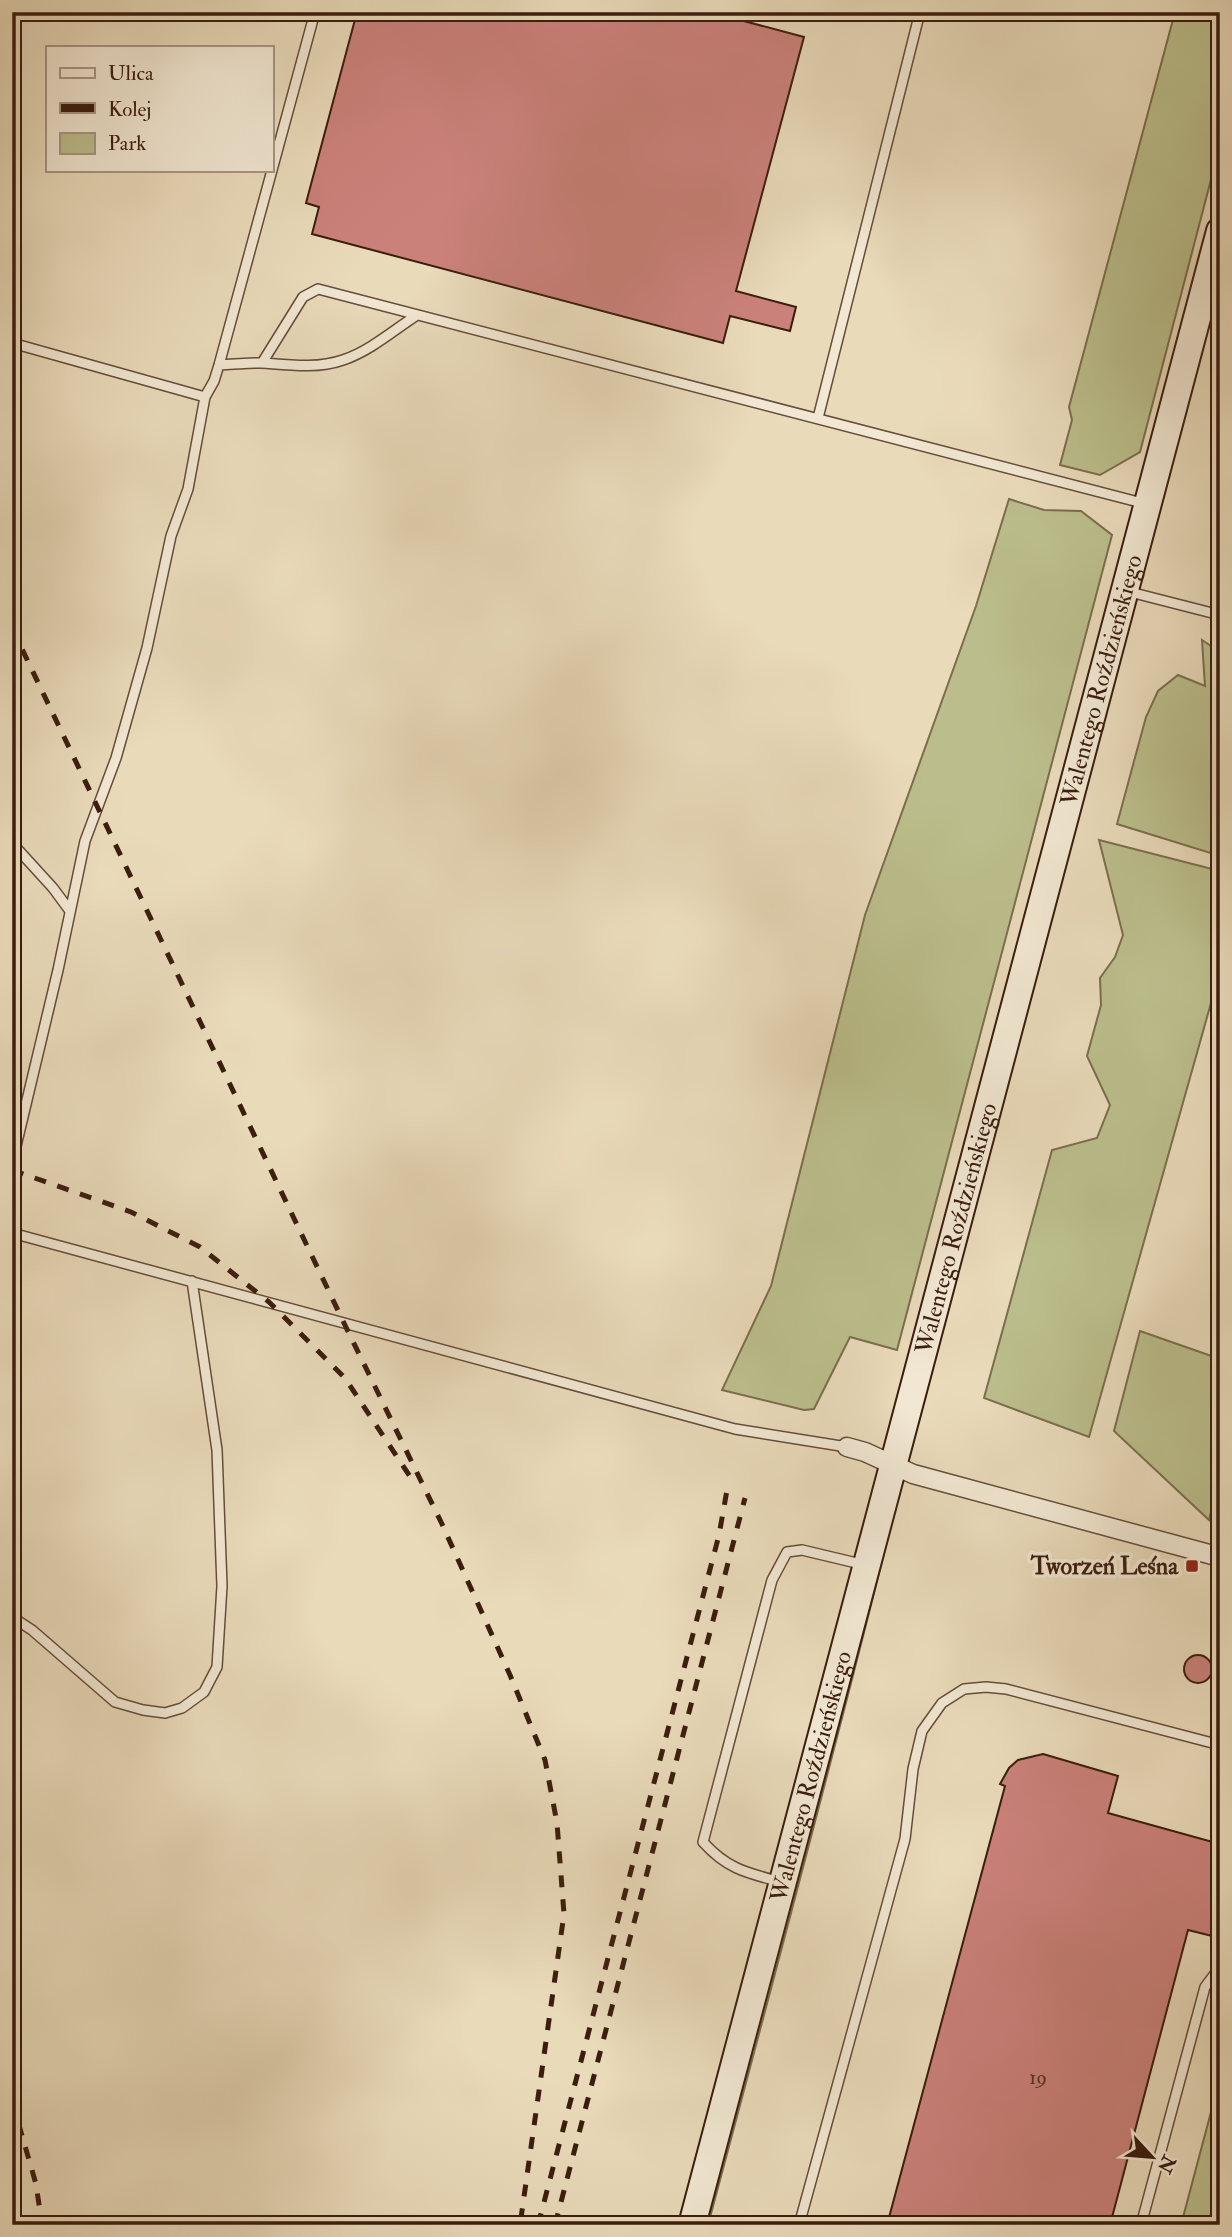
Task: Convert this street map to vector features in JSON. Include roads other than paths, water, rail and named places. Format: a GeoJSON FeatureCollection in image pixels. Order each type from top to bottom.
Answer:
{"type":"FeatureCollection","features":[{"type":"Feature","properties":{"kind":"street","name":"Walentego Roździeńskiego"},"geometry":{"type":"LineString","coordinates":[[692,2225],[1220,231]]}},
{"type":"Feature","properties":{"kind":"street"},"geometry":{"type":"LineString","coordinates":[[847,1447],[865,1452],[913,1474],[1220,1557]]}},
{"type":"Feature","properties":{"kind":"lane"},"geometry":{"type":"LineString","coordinates":[[273,166],[315,12]]}},
{"type":"Feature","properties":{"kind":"lane"},"geometry":{"type":"LineString","coordinates":[[818,418],[920,12]]}},
{"type":"Feature","properties":{"kind":"lane"},"geometry":{"type":"LineString","coordinates":[[12,1163],[85,841],[116,758],[147,648],[171,536],[188,489],[205,397],[219,365],[271,172]]}},
{"type":"Feature","properties":{"kind":"lane"},"geometry":{"type":"LineString","coordinates":[[262,363],[303,297],[318,289],[1147,505]]}},
{"type":"Feature","properties":{"kind":"lane"},"geometry":{"type":"LineString","coordinates":[[219,365],[323,365],[343,360],[363,351],[417,315]]}},
{"type":"Feature","properties":{"kind":"lane"},"geometry":{"type":"LineString","coordinates":[[12,343],[205,397]]}},
{"type":"Feature","properties":{"kind":"lane"},"geometry":{"type":"LineString","coordinates":[[1124,591],[1220,615]]}},
{"type":"Feature","properties":{"kind":"lane"},"geometry":{"type":"LineString","coordinates":[[12,843],[70,911]]}},
{"type":"Feature","properties":{"kind":"lane"},"geometry":{"type":"LineString","coordinates":[[12,1233],[735,1429],[847,1447]]}},
{"type":"Feature","properties":{"kind":"lane"},"geometry":{"type":"LineString","coordinates":[[12,1617],[32,1630],[115,1702],[165,1713],[182,1708],[204,1692],[217,1667],[222,1586],[217,1450],[192,1281]]}},
{"type":"Feature","properties":{"kind":"lane"},"geometry":{"type":"LineString","coordinates":[[783,1883],[729,1866],[716,1857],[703,1842],[772,1580],[787,1552],[802,1550],[866,1565]]}},
{"type":"Feature","properties":{"kind":"lane"},"geometry":{"type":"LineString","coordinates":[[799,2225],[905,1839],[913,1769],[922,1731],[942,1703],[964,1689],[1006,1689],[1220,1745]]}},
{"type":"Feature","properties":{"kind":"lane"},"geometry":{"type":"LineString","coordinates":[[1141,2225],[1205,1987],[1220,1967]]}},
{"type":"Feature","properties":{"kind":"railway"},"geometry":{"type":"LineString","coordinates":[[12,628],[442,1524],[545,1760],[557,1823],[564,1914],[520,2225]]}},
{"type":"Feature","properties":{"kind":"railway"},"geometry":{"type":"LineString","coordinates":[[12,1170],[131,1212],[200,1247],[269,1302],[345,1378],[411,1478]]}},
{"type":"Feature","properties":{"kind":"railway"},"geometry":{"type":"LineString","coordinates":[[538,2225],[719,1535],[727,1490]]}},
{"type":"Feature","properties":{"kind":"railway"},"geometry":{"type":"LineString","coordinates":[[555,2225],[745,1498]]}},
{"type":"Feature","properties":{"kind":"railway"},"geometry":{"type":"LineString","coordinates":[[12,2101],[36,2184],[42,2225]]}},
{"type":"Feature","properties":{"kind":"place","name":"Tworzeń Leśna"},"geometry":{"type":"Point","coordinates":[1192,1566]}}]}
